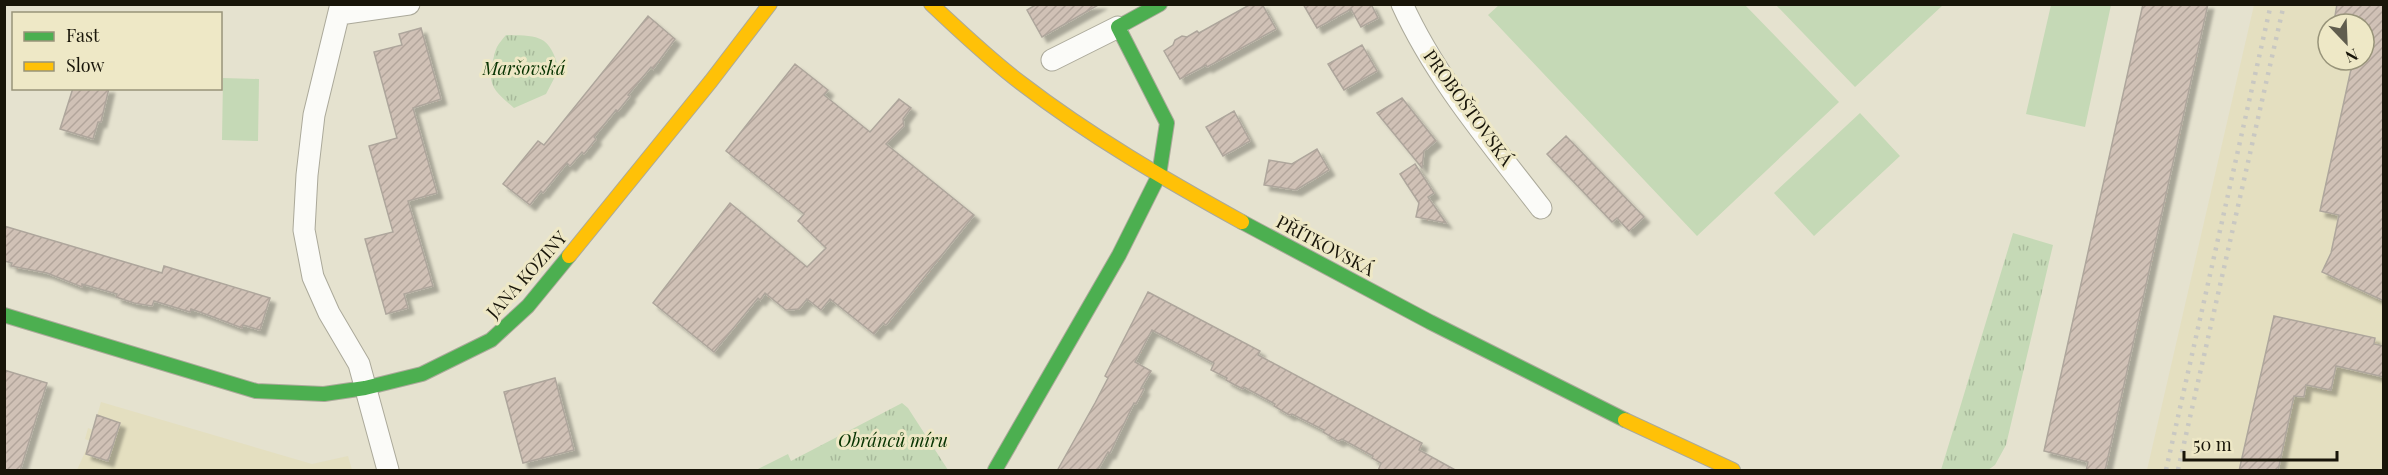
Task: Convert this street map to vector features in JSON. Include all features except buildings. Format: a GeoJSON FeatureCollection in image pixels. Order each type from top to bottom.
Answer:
{"type":"FeatureCollection","features":[{"type":"Feature","properties":{"kind":"street"},"geometry":{"type":"LineString","coordinates":[[388,471],[359,364],[329,313],[313,277],[304,230],[314,115],[340,9],[409,4]]}},
{"type":"Feature","properties":{"kind":"street","name":"JANA KOZINY"},"geometry":{"type":"LineString","coordinates":[[4,315],[256,390],[301,394],[365,388],[422,374],[491,340],[528,306],[711,81],[770,4]]}},
{"type":"Feature","properties":{"kind":"street","name":"PŘÍTKOVSKÁ"},"geometry":{"type":"LineString","coordinates":[[931,4],[980,50],[1032,92],[1082,127],[1159,175],[1446,331],[1591,405],[1733,471]]}},
{"type":"Feature","properties":{"kind":"street"},"geometry":{"type":"LineString","coordinates":[[1052,60],[1160,4]]}},
{"type":"Feature","properties":{"kind":"street","name":"PROBOŠTOVSKÁ"},"geometry":{"type":"LineString","coordinates":[[1402,4],[1416,35],[1450,88],[1541,208]]}},
{"type":"Feature","properties":{"kind":"street"},"geometry":{"type":"LineString","coordinates":[[995,471],[1119,255],[1159,175],[1167,123],[1118,27]]}},
{"type":"Feature","properties":{"kind":"shaded area"},"geometry":{"type":"Polygon","coordinates":[[[2254,5],[2383,5],[2383,470],[2147,470],[2254,5]]]}},
{"type":"Feature","properties":{"kind":"shaded area"},"geometry":{"type":"Polygon","coordinates":[[[101,402],[312,464],[348,456],[352,470],[77,470],[90,441],[85,439],[88,428],[93,430],[101,402]]]}},
{"type":"Feature","properties":{"kind":"green space"},"geometry":{"type":"Polygon","coordinates":[[[1499,5],[1745,5],[1839,102],[1697,236],[1488,15],[1499,5]]]}},
{"type":"Feature","properties":{"kind":"green space"},"geometry":{"type":"Polygon","coordinates":[[[1776,5],[1943,5],[1855,87],[1776,5]]]}},
{"type":"Feature","properties":{"kind":"green space"},"geometry":{"type":"Polygon","coordinates":[[[2051,5],[2111,5],[2085,127],[2026,114],[2051,5]]]}},
{"type":"Feature","properties":{"kind":"green space","name":"Maršovská"},"geometry":{"type":"Polygon","coordinates":[[[506,35],[535,37],[541,40],[551,49],[559,69],[546,94],[514,108],[495,90],[491,79],[495,51],[506,35]]]}},
{"type":"Feature","properties":{"kind":"green space"},"geometry":{"type":"Polygon","coordinates":[[[223,78],[259,79],[258,141],[222,140],[223,78]]]}},
{"type":"Feature","properties":{"kind":"green space"},"geometry":{"type":"Polygon","coordinates":[[[1860,113],[1900,156],[1814,236],[1774,193],[1860,113]]]}},
{"type":"Feature","properties":{"kind":"green space"},"geometry":{"type":"Polygon","coordinates":[[[2013,233],[2053,245],[2006,445],[1995,465],[1988,470],[1941,470],[2013,233]]]}},
{"type":"Feature","properties":{"kind":"green space","name":"Obránců míru"},"geometry":{"type":"Polygon","coordinates":[[[902,403],[908,408],[948,470],[756,470],[788,454],[791,461],[902,403]]]}},
{"type":"Feature","properties":{"kind":"railway"},"geometry":{"type":"LineString","coordinates":[[2166,470],[2271,4]]}},
{"type":"Feature","properties":{"kind":"railway"},"geometry":{"type":"LineString","coordinates":[[2178,470],[2284,4]]}},
{"type":"Feature","properties":{"kind":"traffic: fast"},"geometry":{"type":"LineString","coordinates":[[995,470],[1119,255],[1159,175],[1167,123],[1118,27],[1160,4]]}},
{"type":"Feature","properties":{"kind":"traffic: fast"},"geometry":{"type":"LineString","coordinates":[[1242,222],[1430,322],[1625,420]]}},
{"type":"Feature","properties":{"kind":"traffic: fast"},"geometry":{"type":"LineString","coordinates":[[4,315],[256,391],[324,394],[365,388],[422,374],[491,340],[528,306],[569,256]]}},
{"type":"Feature","properties":{"kind":"traffic: slow"},"geometry":{"type":"LineString","coordinates":[[569,256],[711,81],[770,4]]}},
{"type":"Feature","properties":{"kind":"traffic: slow"},"geometry":{"type":"LineString","coordinates":[[931,4],[1021,83],[1074,121],[1129,157],[1242,222]]}},
{"type":"Feature","properties":{"kind":"traffic: slow"},"geometry":{"type":"LineString","coordinates":[[1625,420],[1733,470]]}}]}
